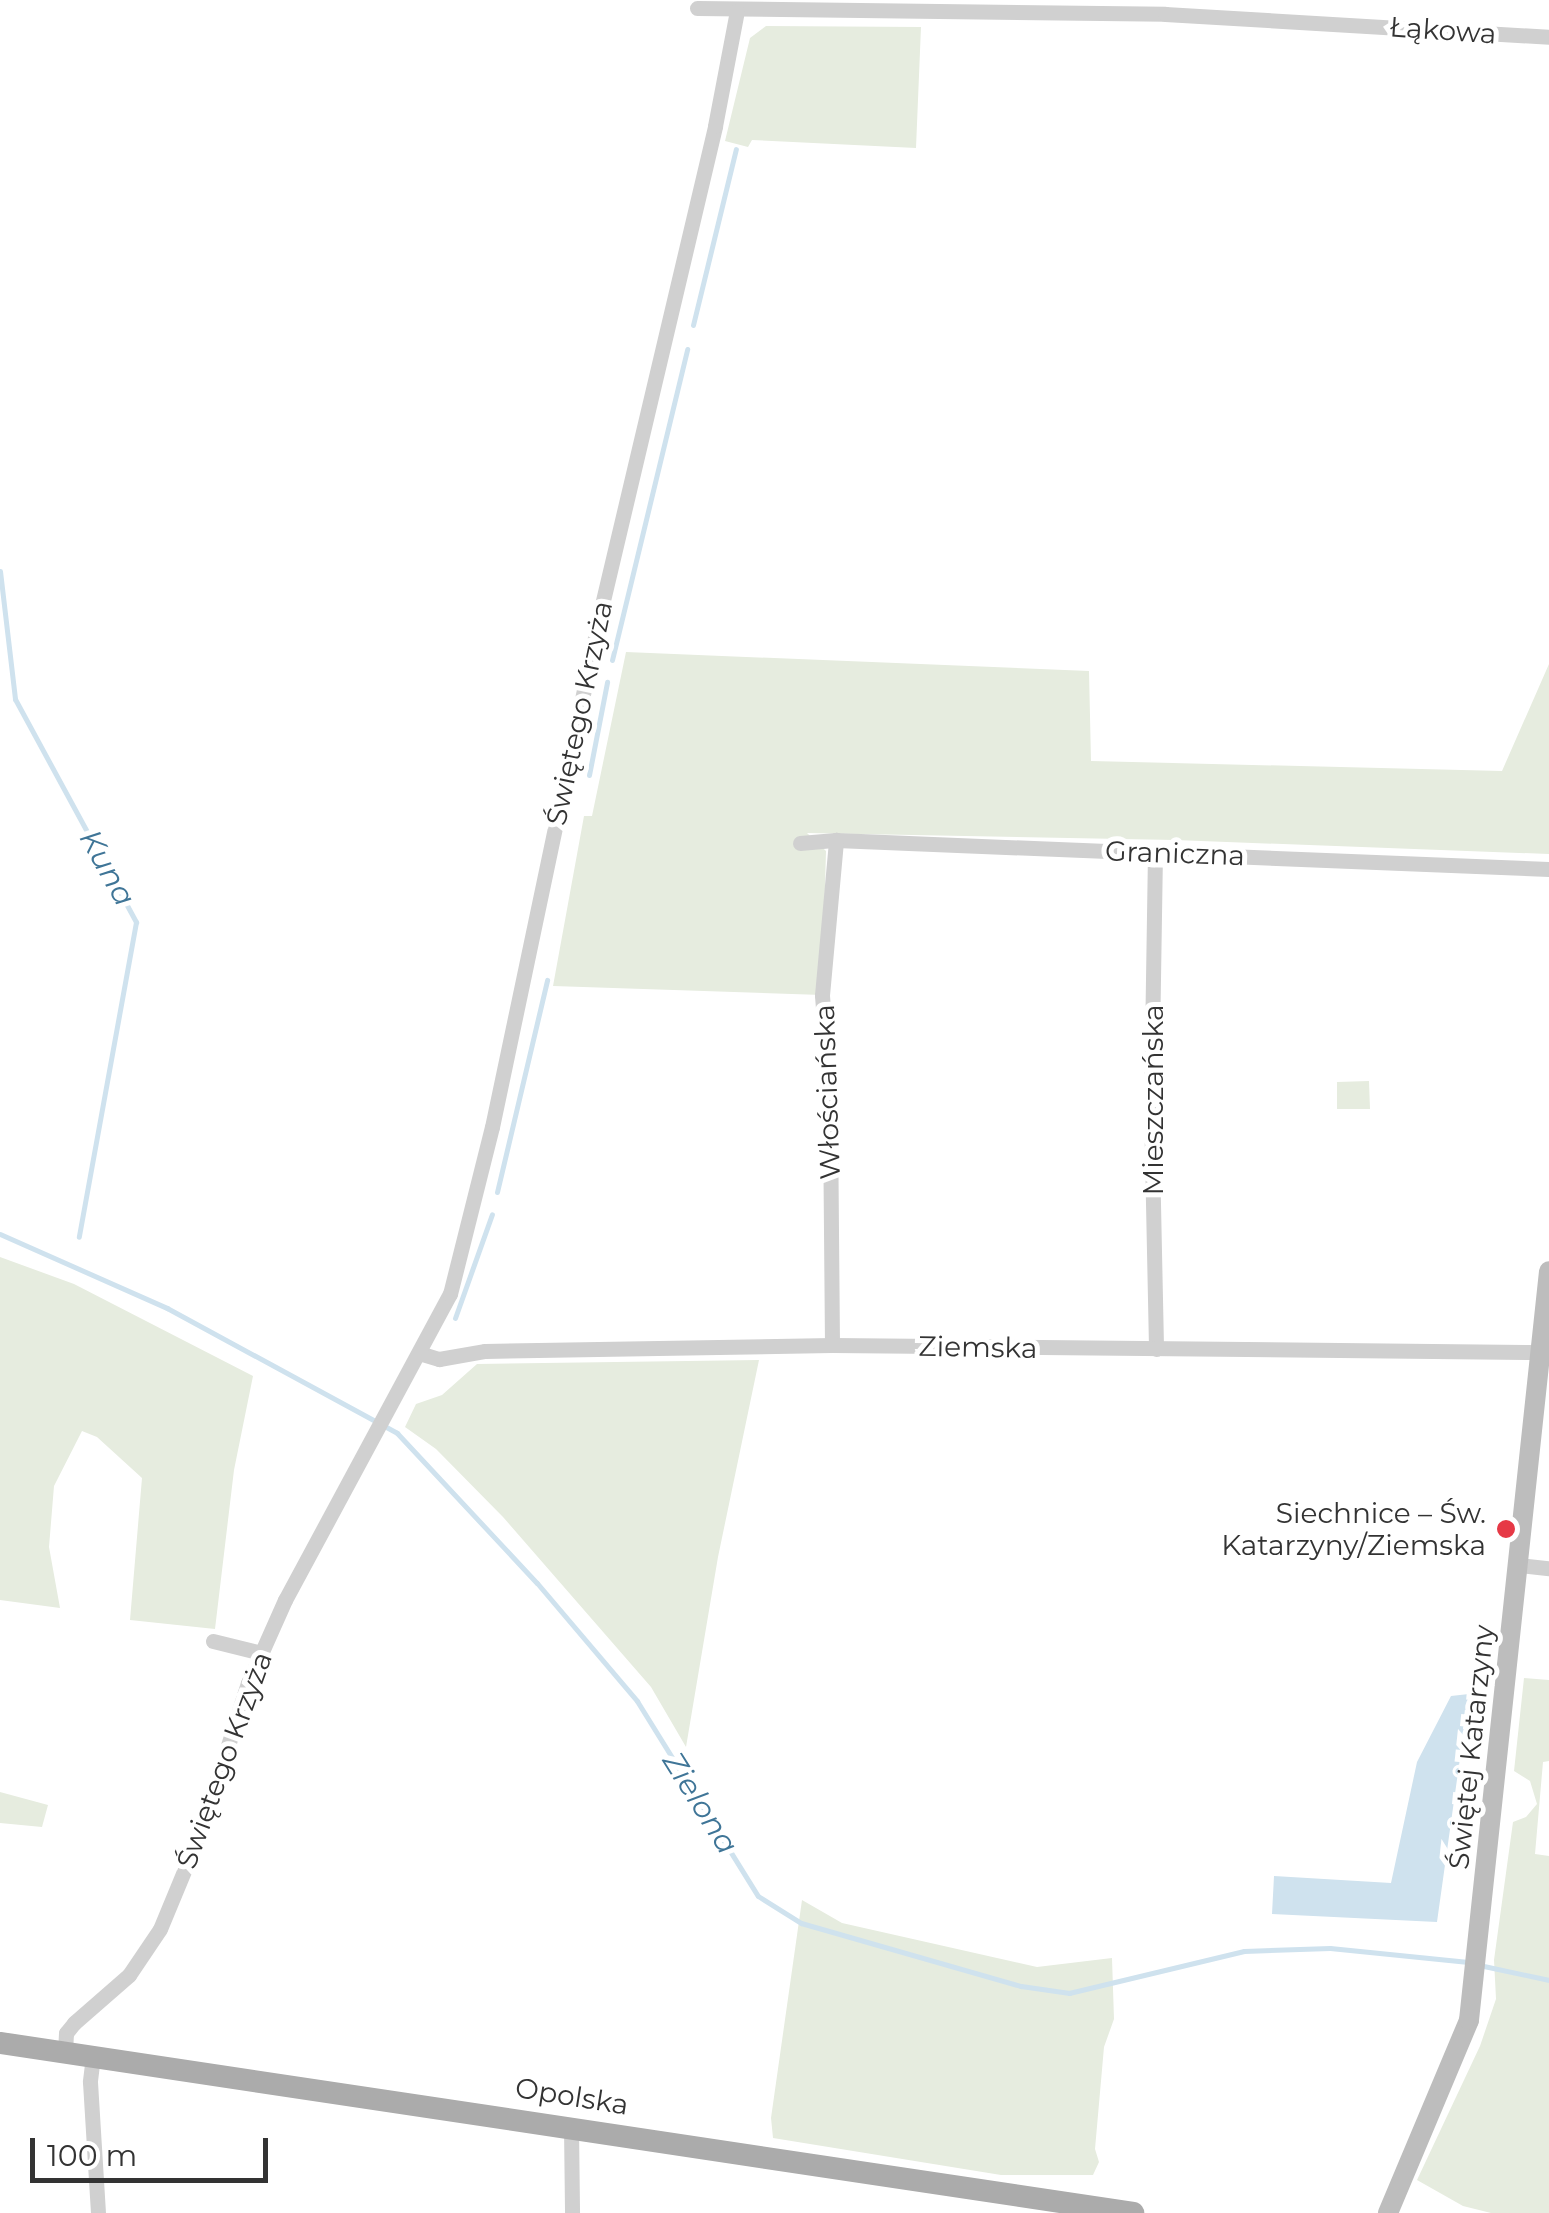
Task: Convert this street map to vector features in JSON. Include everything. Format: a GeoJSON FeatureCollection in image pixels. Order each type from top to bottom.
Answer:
{"type":"FeatureCollection","features":[{"type":"Feature","properties":{"kind":"main road","name":"Opolska"},"geometry":{"type":"LineString","coordinates":[[0,2043],[1133,2213]]}},
{"type":"Feature","properties":{"kind":"street","name":"Łąkowa"},"geometry":{"type":"LineString","coordinates":[[697,8],[737,11],[992,7],[1549,37]]}},
{"type":"Feature","properties":{"kind":"street","name":"Świętego Krzyża"},"geometry":{"type":"LineString","coordinates":[[65,2052],[66,2033],[128,1976],[160,1929],[201,1830],[262,1653],[450,1294],[492,1127],[601,608],[716,126],[737,11]]}},
{"type":"Feature","properties":{"kind":"street","name":"Graniczna"},"geometry":{"type":"LineString","coordinates":[[800,844],[836,840],[1549,869]]}},
{"type":"Feature","properties":{"kind":"street","name":"Włościańska"},"geometry":{"type":"LineString","coordinates":[[832,1345],[830,1095],[822,995],[836,840]]}},
{"type":"Feature","properties":{"kind":"street","name":"Mieszczańska"},"geometry":{"type":"LineString","coordinates":[[1156,852],[1151,1108],[1156,1349]]}},
{"type":"Feature","properties":{"kind":"street","name":"Świętej Katarzyny"},"geometry":{"type":"LineString","coordinates":[[1388,2213],[1464,2038],[1473,1994],[1549,1271]]}},
{"type":"Feature","properties":{"kind":"street","name":"Ziemska"},"geometry":{"type":"LineString","coordinates":[[419,1353],[439,1359],[486,1351],[832,1345],[1540,1352]]}},
{"type":"Feature","properties":{"kind":"street"},"geometry":{"type":"LineString","coordinates":[[1518,1565],[1549,1568]]}},
{"type":"Feature","properties":{"kind":"street"},"geometry":{"type":"LineString","coordinates":[[213,1641],[262,1653]]}},
{"type":"Feature","properties":{"kind":"street"},"geometry":{"type":"LineString","coordinates":[[93,2056],[90,2082],[98,2213]]}},
{"type":"Feature","properties":{"kind":"street"},"geometry":{"type":"LineString","coordinates":[[571,2127],[572,2213]]}},
{"type":"Feature","properties":{"kind":"shaded area"},"geometry":{"type":"Polygon","coordinates":[[[766,26],[921,27],[916,148],[752,140],[748,147],[725,141],[750,38],[766,26]]]}},
{"type":"Feature","properties":{"kind":"shaded area"},"geometry":{"type":"Polygon","coordinates":[[[626,652],[1089,671],[1091,761],[1502,771],[1549,664],[1549,854],[1175,840],[807,833],[826,851],[822,995],[553,986],[584,816],[592,816],[626,652]]]}},
{"type":"Feature","properties":{"kind":"shaded area"},"geometry":{"type":"Polygon","coordinates":[[[1369,1081],[1370,1109],[1337,1109],[1337,1082],[1369,1081]]]}},
{"type":"Feature","properties":{"kind":"shaded area"},"geometry":{"type":"Polygon","coordinates":[[[0,1257],[74,1284],[253,1376],[234,1470],[215,1629],[130,1620],[142,1478],[97,1437],[82,1431],[54,1486],[49,1547],[60,1608],[0,1600],[0,1257]]]}},
{"type":"Feature","properties":{"kind":"shaded area"},"geometry":{"type":"Polygon","coordinates":[[[759,1360],[718,1557],[686,1747],[651,1687],[503,1517],[436,1449],[405,1427],[416,1404],[442,1395],[477,1364],[759,1360]]]}},
{"type":"Feature","properties":{"kind":"shaded area"},"geometry":{"type":"Polygon","coordinates":[[[1524,1678],[1549,1680],[1549,1761],[1543,1762],[1535,1854],[1549,1856],[1549,2213],[1491,2213],[1463,2206],[1417,2180],[1480,2046],[1496,1999],[1494,1960],[1513,1822],[1526,1817],[1537,1804],[1530,1781],[1514,1771],[1524,1678]]]}},
{"type":"Feature","properties":{"kind":"shaded area"},"geometry":{"type":"Polygon","coordinates":[[[0,1792],[48,1805],[42,1827],[0,1823],[0,1792]]]}},
{"type":"Feature","properties":{"kind":"shaded area"},"geometry":{"type":"Polygon","coordinates":[[[802,1900],[842,1923],[1037,1967],[1112,1958],[1114,2019],[1104,2047],[1095,2149],[1099,2162],[1093,2175],[1001,2175],[773,2138],[771,2118],[802,1900]]]}},
{"type":"Feature","properties":{"kind":"water"},"geometry":{"type":"Polygon","coordinates":[[[1469,1694],[1437,1922],[1272,1914],[1274,1876],[1391,1883],[1417,1762],[1451,1696],[1469,1694]]]}},
{"type":"Feature","properties":{"kind":"waterway"},"geometry":{"type":"LineString","coordinates":[[693,325],[736,149]]}},
{"type":"Feature","properties":{"kind":"waterway"},"geometry":{"type":"LineString","coordinates":[[612,660],[687,349]]}},
{"type":"Feature","properties":{"kind":"waterway","name":"Kuna"},"geometry":{"type":"LineString","coordinates":[[0,571],[15,699],[136,922],[79,1237]]}},
{"type":"Feature","properties":{"kind":"waterway"},"geometry":{"type":"LineString","coordinates":[[589,775],[607,682]]}},
{"type":"Feature","properties":{"kind":"waterway"},"geometry":{"type":"LineString","coordinates":[[497,1192],[547,980]]}},
{"type":"Feature","properties":{"kind":"waterway"},"geometry":{"type":"LineString","coordinates":[[455,1318],[492,1214]]}},
{"type":"Feature","properties":{"kind":"waterway","name":"Zielona"},"geometry":{"type":"LineString","coordinates":[[0,1234],[167,1308],[397,1433],[537,1583],[637,1701],[758,1896],[801,1923],[1021,1986],[1069,1993],[1244,1951],[1330,1948],[1468,1962]]}},
{"type":"Feature","properties":{"kind":"waterway","name":"Zielona"},"geometry":{"type":"LineString","coordinates":[[1479,1965],[1549,1980]]}},
{"type":"Feature","properties":{"kind":"place","name":"Siechnice – Św. Katarzyny/Ziemska"},"geometry":{"type":"Point","coordinates":[1506,1529]}}]}
